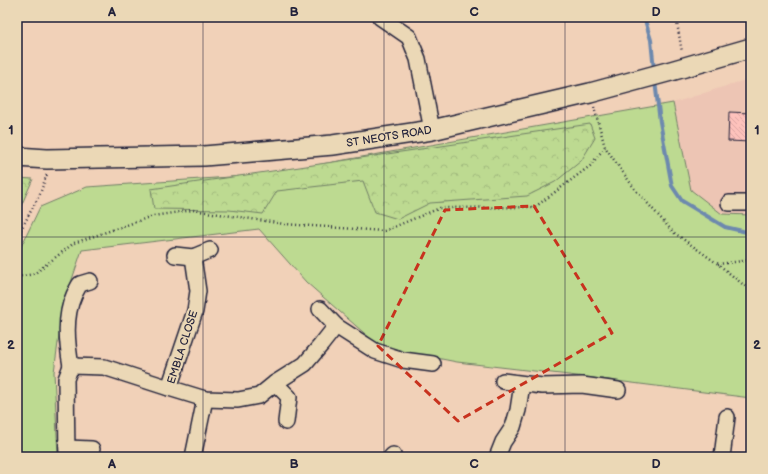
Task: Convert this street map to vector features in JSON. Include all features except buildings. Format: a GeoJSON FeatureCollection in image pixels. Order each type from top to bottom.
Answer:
{"type":"FeatureCollection","features":[{"type":"Feature","properties":{"kind":"main road","name":"ST NEOTS ROAD"},"geometry":{"type":"LineString","coordinates":[[17,158],[47,159],[204,156],[332,145],[432,130],[590,93],[751,48]]}},
{"type":"Feature","properties":{"kind":"street"},"geometry":{"type":"LineString","coordinates":[[380,17],[409,37],[418,59],[432,130]]}},
{"type":"Feature","properties":{"kind":"street"},"geometry":{"type":"LineString","coordinates":[[729,203],[751,203]]}},
{"type":"Feature","properties":{"kind":"street"},"geometry":{"type":"LineString","coordinates":[[175,255],[193,257],[210,250]]}},
{"type":"Feature","properties":{"kind":"street","name":"EMBLA CLOSE"},"geometry":{"type":"LineString","coordinates":[[169,388],[195,311],[198,291],[193,257]]}},
{"type":"Feature","properties":{"kind":"street"},"geometry":{"type":"LineString","coordinates":[[90,281],[80,284],[74,295],[68,314],[68,349],[71,366],[66,379],[67,452],[92,449]]}},
{"type":"Feature","properties":{"kind":"street"},"geometry":{"type":"LineString","coordinates":[[320,309],[336,326],[375,351],[403,360],[432,364]]}},
{"type":"Feature","properties":{"kind":"street","name":"EMBLA CLOSE"},"geometry":{"type":"LineString","coordinates":[[71,366],[104,367],[205,399],[238,400],[259,396],[274,383],[305,364],[336,326]]}},
{"type":"Feature","properties":{"kind":"street"},"geometry":{"type":"LineString","coordinates":[[503,381],[542,386],[582,385],[618,390]]}},
{"type":"Feature","properties":{"kind":"street"},"geometry":{"type":"LineString","coordinates":[[274,383],[289,397],[286,422]]}},
{"type":"Feature","properties":{"kind":"street"},"geometry":{"type":"LineString","coordinates":[[497,457],[503,442],[513,427],[518,410],[522,384]]}},
{"type":"Feature","properties":{"kind":"street"},"geometry":{"type":"LineString","coordinates":[[193,457],[205,399]]}},
{"type":"Feature","properties":{"kind":"street"},"geometry":{"type":"LineString","coordinates":[[722,457],[727,418]]}},
{"type":"Feature","properties":{"kind":"path"},"geometry":{"type":"LineString","coordinates":[[676,17],[678,69]]}},
{"type":"Feature","properties":{"kind":"path"},"geometry":{"type":"LineString","coordinates":[[590,93],[606,147],[634,188],[673,232],[718,264],[751,291]]}},
{"type":"Feature","properties":{"kind":"path"},"geometry":{"type":"LineString","coordinates":[[17,277],[34,274],[74,243],[152,216],[193,210],[284,224],[384,231],[440,208],[535,207],[590,166],[606,147]]}},
{"type":"Feature","properties":{"kind":"path"},"geometry":{"type":"LineString","coordinates":[[17,237],[40,194],[46,177],[47,159]]}},
{"type":"Feature","properties":{"kind":"path"},"geometry":{"type":"LineString","coordinates":[[718,264],[751,260]]}},
{"type":"Feature","properties":{"kind":"highlighted area"},"geometry":{"type":"Polygon","coordinates":[[[534,206],[612,333],[458,421],[378,346],[445,210],[534,206]]]}},
{"type":"Feature","properties":{"kind":"shaded area"},"geometry":{"type":"Polygon","coordinates":[[[751,78],[751,215],[722,214],[691,190],[673,103],[751,78]]]}},
{"type":"Feature","properties":{"kind":"green space"},"geometry":{"type":"Polygon","coordinates":[[[673,103],[691,190],[722,214],[751,215],[751,398],[457,362],[380,347],[306,282],[259,229],[82,250],[63,306],[54,372],[58,457],[17,457],[17,255],[40,207],[87,187],[258,175],[673,103]]]}},
{"type":"Feature","properties":{"kind":"green space"},"geometry":{"type":"Polygon","coordinates":[[[590,124],[595,138],[581,161],[555,182],[527,196],[430,203],[398,219],[375,212],[363,181],[277,191],[263,214],[229,210],[154,209],[151,189],[590,124]]]}},
{"type":"Feature","properties":{"kind":"green space"},"geometry":{"type":"Polygon","coordinates":[[[17,178],[33,179],[17,215],[17,178]]]}},
{"type":"Feature","properties":{"kind":"waterway"},"geometry":{"type":"LineString","coordinates":[[644,17],[651,40],[654,70]]}},
{"type":"Feature","properties":{"kind":"waterway"},"geometry":{"type":"LineString","coordinates":[[655,81],[660,122],[672,186],[682,201],[725,227],[751,233]]}}]}
